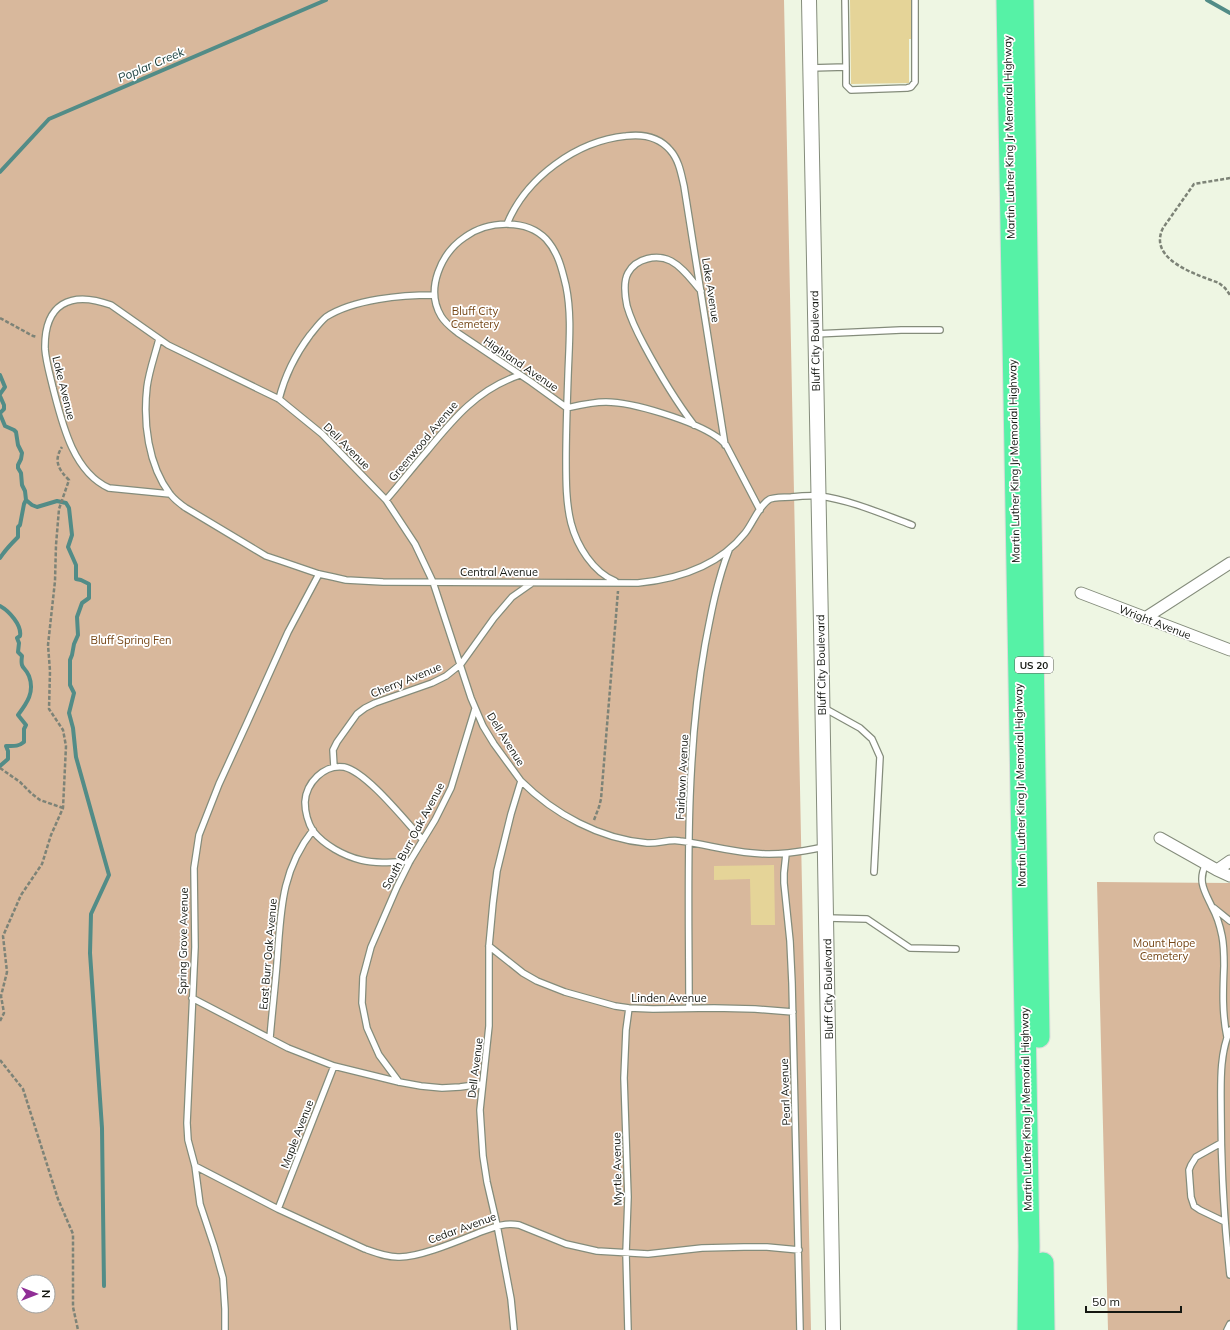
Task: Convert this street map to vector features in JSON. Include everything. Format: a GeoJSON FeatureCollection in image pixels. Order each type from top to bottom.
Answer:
{"type":"FeatureCollection","features":[{"type":"Feature","properties":{"kind":"highway","name":"Martin Luther King Jr Memorial Highway"},"geometry":{"type":"LineString","coordinates":[[1007,0],[1029,1238],[1028,1330]]}},
{"type":"Feature","properties":{"kind":"highway","name":"Martin Luther King Jr Memorial Highway"},"geometry":{"type":"LineString","coordinates":[[1024,0],[1044,1330]]}},
{"type":"Feature","properties":{"kind":"street","name":"Bluff City Boulevard"},"geometry":{"type":"LineString","coordinates":[[809,0],[826,847],[833,1330]]}},
{"type":"Feature","properties":{"kind":"street"},"geometry":{"type":"LineString","coordinates":[[1145,618],[1230,563]]}},
{"type":"Feature","properties":{"kind":"street","name":"Wright Avenue"},"geometry":{"type":"LineString","coordinates":[[1081,593],[1230,650]]}},
{"type":"Feature","properties":{"kind":"street"},"geometry":{"type":"LineString","coordinates":[[1160,838],[1230,876]]}},
{"type":"Feature","properties":{"kind":"street"},"geometry":{"type":"LineString","coordinates":[[1217,870],[1230,861]]}},
{"type":"Feature","properties":{"kind":"lane"},"geometry":{"type":"LineString","coordinates":[[845,0],[846,85],[851,90],[907,88],[911,87],[916,82],[915,0]]}},
{"type":"Feature","properties":{"kind":"lane"},"geometry":{"type":"LineString","coordinates":[[810,68],[846,67]]}},
{"type":"Feature","properties":{"kind":"lane","name":"Lake Avenue"},"geometry":{"type":"LineString","coordinates":[[507,224],[516,205],[526,192],[555,164],[581,148],[605,139],[632,135],[654,138],[663,143],[670,150],[680,167],[702,292],[726,445]]}},
{"type":"Feature","properties":{"kind":"lane","name":"Highland Avenue"},"geometry":{"type":"LineString","coordinates":[[567,408],[458,333],[449,325],[439,312],[434,295],[438,272],[443,261],[465,236],[486,227],[507,224],[527,227],[545,238],[558,258],[567,288],[570,320],[566,486],[571,524],[581,549],[588,559],[608,578],[619,583]]}},
{"type":"Feature","properties":{"kind":"lane"},"geometry":{"type":"LineString","coordinates":[[694,426],[655,366],[638,334],[631,317],[625,292],[628,273],[633,266],[648,258],[665,258],[679,266],[702,292]]}},
{"type":"Feature","properties":{"kind":"lane"},"geometry":{"type":"LineString","coordinates":[[279,399],[287,374],[296,356],[313,331],[326,318],[345,309],[381,299],[399,296],[434,295]]}},
{"type":"Feature","properties":{"kind":"lane","name":"Lake Avenue"},"geometry":{"type":"LineString","coordinates":[[159,339],[111,305],[100,301],[81,299],[72,300],[65,303],[50,316],[45,339],[45,350],[68,439],[76,455],[94,479],[102,485],[117,490],[170,494]]}},
{"type":"Feature","properties":{"kind":"lane"},"geometry":{"type":"LineString","coordinates":[[815,334],[901,330],[940,330]]}},
{"type":"Feature","properties":{"kind":"lane","name":"Dell Avenue"},"geometry":{"type":"LineString","coordinates":[[159,339],[191,357],[279,399],[322,434],[386,500],[415,544],[434,582],[476,709],[494,744],[521,781],[497,871],[492,903],[489,946],[489,1026],[480,1110],[483,1156],[487,1182],[511,1299],[514,1330]]}},
{"type":"Feature","properties":{"kind":"lane","name":"Central Avenue"},"geometry":{"type":"LineString","coordinates":[[159,339],[147,387],[146,419],[154,462],[164,485],[170,494],[186,508],[266,556],[318,574],[346,580],[362,581],[638,583],[670,578],[702,567],[729,550],[746,532],[765,502],[774,498],[818,496]]}},
{"type":"Feature","properties":{"kind":"lane","name":"Greenwood Avenue"},"geometry":{"type":"LineString","coordinates":[[386,500],[439,436],[469,403],[496,385],[520,375]]}},
{"type":"Feature","properties":{"kind":"lane"},"geometry":{"type":"LineString","coordinates":[[567,408],[594,402],[615,403],[648,409],[674,417],[717,437],[726,445],[760,510]]}},
{"type":"Feature","properties":{"kind":"lane"},"geometry":{"type":"LineString","coordinates":[[818,496],[845,501],[912,525]]}},
{"type":"Feature","properties":{"kind":"lane","name":"Fairlawn Avenue"},"geometry":{"type":"LineString","coordinates":[[689,1008],[689,842],[692,766],[700,674],[722,569],[729,550]]}},
{"type":"Feature","properties":{"kind":"lane","name":"Spring Grove Avenue"},"geometry":{"type":"LineString","coordinates":[[225,1330],[226,1309],[222,1278],[214,1246],[200,1204],[195,1166],[188,1140],[187,1123],[195,947],[194,868],[199,836],[219,784],[288,632],[318,574]]}},
{"type":"Feature","properties":{"kind":"lane","name":"Cherry Avenue"},"geometry":{"type":"LineString","coordinates":[[334,767],[334,750],[337,742],[357,714],[365,708],[388,698],[432,683],[446,676],[461,664],[494,618],[512,597],[532,582]]}},
{"type":"Feature","properties":{"kind":"lane"},"geometry":{"type":"LineString","coordinates":[[822,706],[860,728],[872,739],[880,757],[874,872]]}},
{"type":"Feature","properties":{"kind":"lane","name":"South Burr Oak Avenue"},"geometry":{"type":"LineString","coordinates":[[399,1082],[379,1055],[372,1042],[364,1015],[362,988],[363,977],[371,947],[397,887],[410,861],[443,806],[451,788],[476,709]]}},
{"type":"Feature","properties":{"kind":"lane"},"geometry":{"type":"LineString","coordinates":[[410,861],[373,862],[361,860],[348,856],[323,841],[308,822],[305,802],[307,792],[318,775],[334,767],[344,767],[368,781],[423,840]]}},
{"type":"Feature","properties":{"kind":"lane"},"geometry":{"type":"LineString","coordinates":[[521,781],[531,791],[549,804],[591,828],[615,837],[632,841],[649,843],[678,840],[752,854],[786,854],[826,847]]}},
{"type":"Feature","properties":{"kind":"lane","name":"East Burr Oak Avenue"},"geometry":{"type":"LineString","coordinates":[[270,1038],[279,926],[284,889],[296,855],[303,842],[313,830]]}},
{"type":"Feature","properties":{"kind":"lane","name":"Pearl Avenue"},"geometry":{"type":"LineString","coordinates":[[786,854],[784,873],[790,941],[793,1012],[800,1330]]}},
{"type":"Feature","properties":{"kind":"lane"},"geometry":{"type":"LineString","coordinates":[[1206,864],[1203,870],[1202,881],[1205,894],[1212,906],[1220,928],[1224,945],[1223,1017],[1227,1037]]}},
{"type":"Feature","properties":{"kind":"lane"},"geometry":{"type":"LineString","coordinates":[[1212,906],[1230,921]]}},
{"type":"Feature","properties":{"kind":"lane"},"geometry":{"type":"LineString","coordinates":[[827,918],[867,918],[910,948],[956,949]]}},
{"type":"Feature","properties":{"kind":"lane","name":"Linden Avenue"},"geometry":{"type":"LineString","coordinates":[[489,946],[523,973],[549,987],[584,998],[629,1008],[755,1009],[793,1012]]}},
{"type":"Feature","properties":{"kind":"lane"},"geometry":{"type":"LineString","coordinates":[[192,998],[308,1057],[334,1066],[399,1082],[442,1088],[482,1084]]}},
{"type":"Feature","properties":{"kind":"lane","name":"Myrtle Avenue"},"geometry":{"type":"LineString","coordinates":[[628,1330],[626,1253],[628,1197],[624,1078],[626,1030],[629,1008]]}},
{"type":"Feature","properties":{"kind":"lane"},"geometry":{"type":"LineString","coordinates":[[1230,1030],[1227,1037],[1222,1068],[1221,1143],[1222,1183],[1230,1276]]}},
{"type":"Feature","properties":{"kind":"lane","name":"Maple Avenue"},"geometry":{"type":"LineString","coordinates":[[278,1210],[334,1066]]}},
{"type":"Feature","properties":{"kind":"lane"},"geometry":{"type":"LineString","coordinates":[[1221,1143],[1196,1156],[1190,1164],[1190,1197],[1194,1206],[1225,1222]]}},
{"type":"Feature","properties":{"kind":"lane","name":"Cedar Avenue"},"geometry":{"type":"LineString","coordinates":[[195,1166],[278,1210],[377,1254],[399,1257],[408,1256],[441,1247],[505,1224],[515,1224],[566,1244],[596,1251],[648,1254],[721,1247],[767,1247],[799,1250]]}},
{"type":"Feature","properties":{"kind":"lane"},"geometry":{"type":"LineString","coordinates":[[1228,1330],[1230,1324]]}},
{"type":"Feature","properties":{"kind":"path"},"geometry":{"type":"LineString","coordinates":[[1230,178],[1194,184],[1161,233],[1162,246],[1170,259],[1184,269],[1219,283],[1230,295]]}},
{"type":"Feature","properties":{"kind":"path"},"geometry":{"type":"LineString","coordinates":[[0,318],[33,336],[45,339]]}},
{"type":"Feature","properties":{"kind":"path"},"geometry":{"type":"LineString","coordinates":[[0,1021],[4,1013],[1,996],[7,972],[3,936],[21,894],[42,864],[51,835],[64,808],[66,746],[63,730],[49,709],[50,671],[48,645],[55,581],[56,545],[61,504],[69,480],[60,471],[58,464],[60,450],[68,439]]}},
{"type":"Feature","properties":{"kind":"path"},"geometry":{"type":"LineString","coordinates":[[591,828],[600,807],[601,799],[619,583]]}},
{"type":"Feature","properties":{"kind":"path"},"geometry":{"type":"LineString","coordinates":[[0,768],[40,800],[64,808]]}},
{"type":"Feature","properties":{"kind":"path"},"geometry":{"type":"LineString","coordinates":[[0,1060],[23,1089],[58,1199],[73,1234],[73,1307],[78,1330]]}},
{"type":"Feature","properties":{"kind":"green space","name":"Bluff City Cemetery"},"geometry":{"type":"Polygon","coordinates":[[[0,0],[784,0],[811,1330],[0,1330],[0,0]]]}},
{"type":"Feature","properties":{"kind":"green space","name":"Mount Hope Cemetery"},"geometry":{"type":"Polygon","coordinates":[[[1097,882],[1230,883],[1230,1330],[1108,1330],[1097,882]]]}},
{"type":"Feature","properties":{"kind":"building"},"geometry":{"type":"Polygon","coordinates":[[[850,0],[911,0],[909,83],[851,84],[850,0]]]}},
{"type":"Feature","properties":{"kind":"building"},"geometry":{"type":"Polygon","coordinates":[[[774,865],[775,925],[751,925],[750,879],[714,880],[714,866],[774,865]]]}},
{"type":"Feature","properties":{"kind":"waterway","name":"Poplar Creek"},"geometry":{"type":"LineString","coordinates":[[0,172],[49,119],[326,0]]}},
{"type":"Feature","properties":{"kind":"waterway","name":"Poplar Creek"},"geometry":{"type":"LineString","coordinates":[[1207,0],[1230,13]]}},
{"type":"Feature","properties":{"kind":"waterway"},"geometry":{"type":"LineString","coordinates":[[0,375],[5,387],[0,394]]}},
{"type":"Feature","properties":{"kind":"waterway"},"geometry":{"type":"LineString","coordinates":[[0,396],[4,405],[4,409],[0,413]]}},
{"type":"Feature","properties":{"kind":"waterway"},"geometry":{"type":"LineString","coordinates":[[0,414],[5,426],[16,432],[18,445],[22,453],[18,468],[21,473],[22,485],[25,491],[26,500],[37,507],[57,501],[66,503],[69,508],[72,535],[68,547],[76,565],[76,579],[89,584],[89,598],[82,603],[77,617],[78,635],[70,660],[70,685],[74,693],[69,713],[73,728],[76,757],[109,875],[91,914],[90,953],[102,1128],[104,1286]]}},
{"type":"Feature","properties":{"kind":"waterway"},"geometry":{"type":"LineString","coordinates":[[0,558],[18,537],[18,527],[20,525],[26,500]]}},
{"type":"Feature","properties":{"kind":"waterway"},"geometry":{"type":"LineString","coordinates":[[0,606],[11,615],[19,627],[20,636],[17,638],[19,643],[18,652],[22,656],[22,666],[31,682],[31,692],[27,702],[18,715],[26,725],[24,729],[24,742],[18,745],[6,746],[8,751],[8,759],[0,766]]}},
{"type":"Feature","properties":{"kind":"park label","name":"Bluff Spring Fen"},"geometry":{"type":"Point","coordinates":[131,640]}}]}
